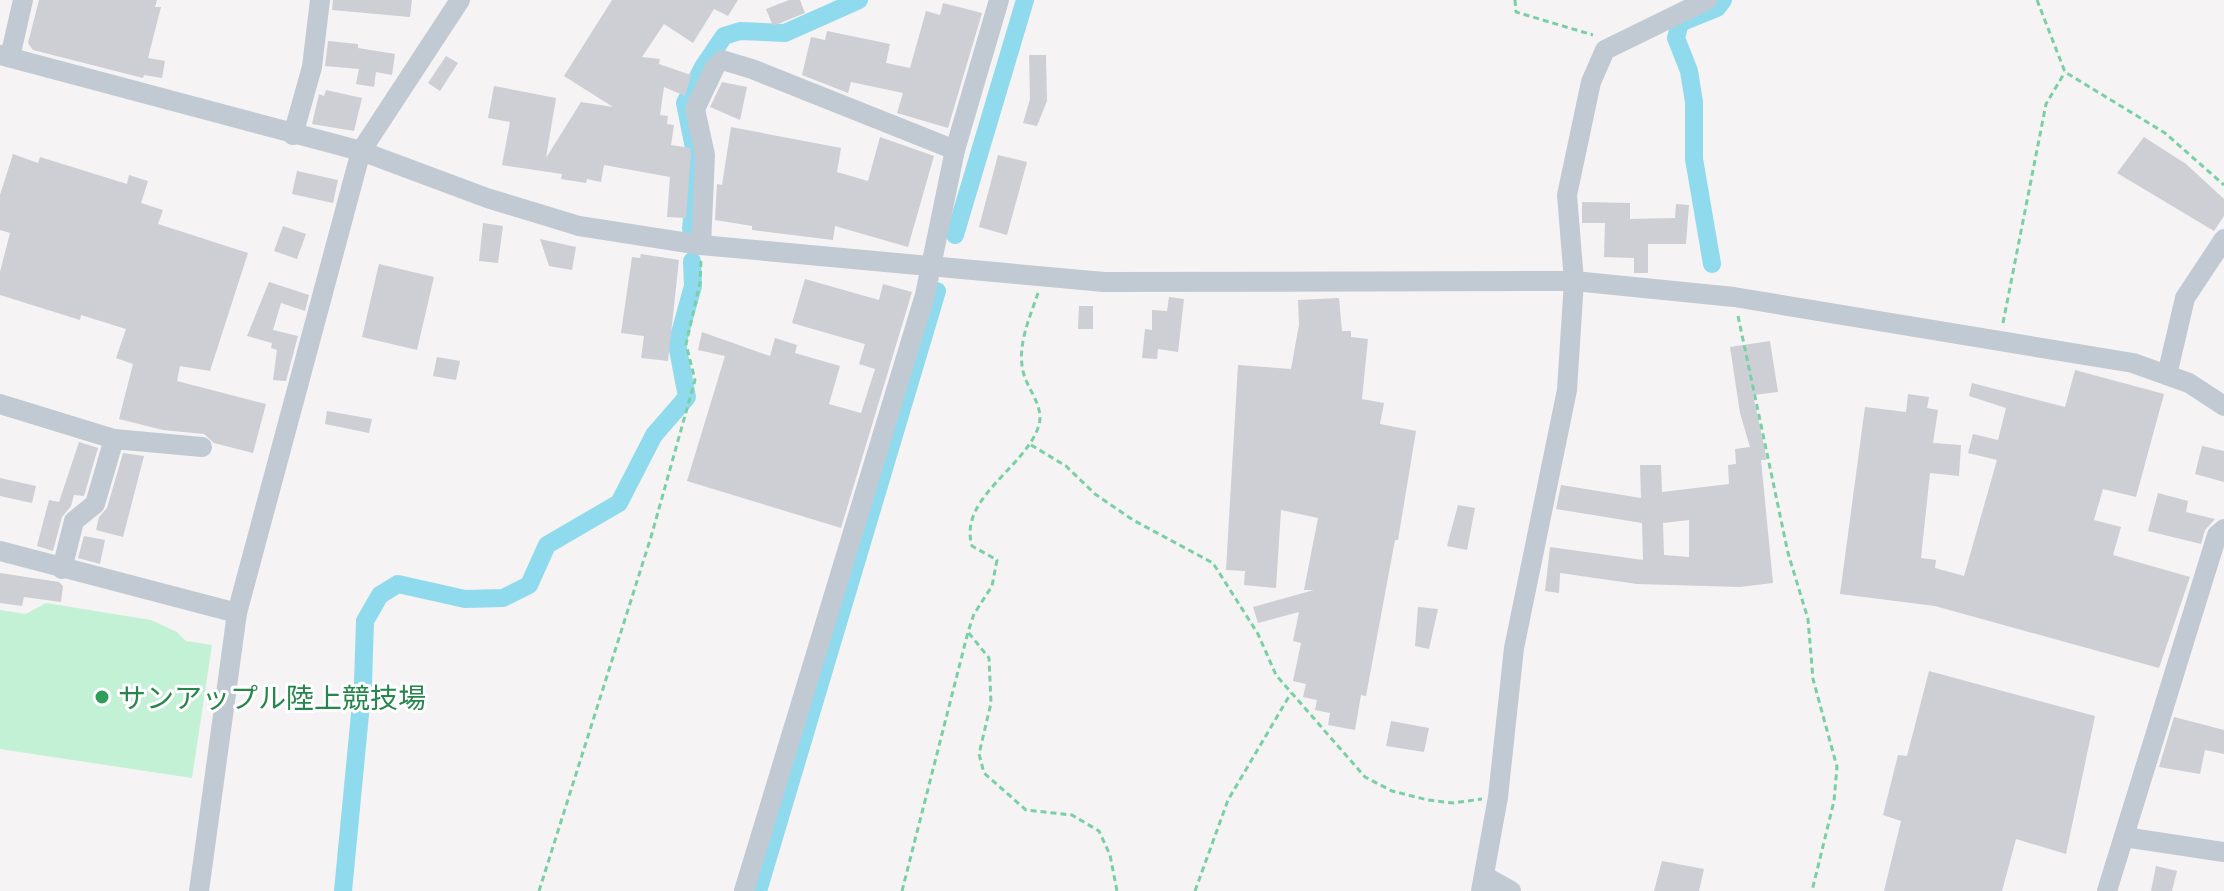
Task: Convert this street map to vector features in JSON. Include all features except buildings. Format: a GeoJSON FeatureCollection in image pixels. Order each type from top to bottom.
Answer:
{"type":"FeatureCollection","features":[{"type":"Feature","properties":{"kind":"street"},"geometry":{"type":"LineString","coordinates":[[23,0],[5,56],[361,151],[487,198],[579,226],[701,245],[1104,282],[1574,281],[1734,297],[2133,363],[2189,383],[2224,406]]}},
{"type":"Feature","properties":{"kind":"street"},"geometry":{"type":"LineString","coordinates":[[293,135],[312,67],[320,0]]}},
{"type":"Feature","properties":{"kind":"street"},"geometry":{"type":"LineString","coordinates":[[199,891],[237,613],[361,151],[460,0]]}},
{"type":"Feature","properties":{"kind":"street"},"geometry":{"type":"LineString","coordinates":[[744,891],[925,295],[928,265],[955,150],[999,0]]}},
{"type":"Feature","properties":{"kind":"street"},"geometry":{"type":"LineString","coordinates":[[1511,891],[1483,884],[1498,797],[1514,648],[1567,390],[1574,281],[1567,195],[1591,82],[1605,50],[1664,25],[1707,0]]}},
{"type":"Feature","properties":{"kind":"street"},"geometry":{"type":"LineString","coordinates":[[701,245],[705,155],[695,109],[718,64],[752,69],[955,150]]}},
{"type":"Feature","properties":{"kind":"street"},"geometry":{"type":"LineString","coordinates":[[2167,375],[2185,298],[2224,239]]}},
{"type":"Feature","properties":{"kind":"street"},"geometry":{"type":"LineString","coordinates":[[0,404],[114,439],[202,447]]}},
{"type":"Feature","properties":{"kind":"street"},"geometry":{"type":"LineString","coordinates":[[62,569],[74,521],[95,504],[114,439]]}},
{"type":"Feature","properties":{"kind":"street"},"geometry":{"type":"LineString","coordinates":[[2107,891],[2217,535],[2224,529]]}},
{"type":"Feature","properties":{"kind":"street"},"geometry":{"type":"LineString","coordinates":[[0,551],[237,613]]}},
{"type":"Feature","properties":{"kind":"street"},"geometry":{"type":"LineString","coordinates":[[2124,837],[2224,852]]}},
{"type":"Feature","properties":{"kind":"path"},"geometry":{"type":"LineString","coordinates":[[1515,0],[1516,12],[1596,36],[1605,50]]}},
{"type":"Feature","properties":{"kind":"path"},"geometry":{"type":"LineString","coordinates":[[2037,0],[2065,72],[2165,133],[2224,185]]}},
{"type":"Feature","properties":{"kind":"path"},"geometry":{"type":"LineString","coordinates":[[1999,341],[2046,104],[2065,72]]}},
{"type":"Feature","properties":{"kind":"path"},"geometry":{"type":"LineString","coordinates":[[539,891],[651,537],[695,380],[686,344],[700,283],[701,245]]}},
{"type":"Feature","properties":{"kind":"path"},"geometry":{"type":"LineString","coordinates":[[902,891],[968,632],[974,614],[992,586],[997,560],[972,546],[967,531],[972,513],[1031,445],[1040,424],[1035,394],[1023,371],[1023,336],[1043,278]]}},
{"type":"Feature","properties":{"kind":"path"},"geometry":{"type":"LineString","coordinates":[[1734,297],[1788,553],[1808,619],[1813,679],[1837,767],[1834,801],[1812,891]]}},
{"type":"Feature","properties":{"kind":"path"},"geometry":{"type":"LineString","coordinates":[[1031,445],[1066,466],[1095,494],[1133,520],[1213,563],[1258,634],[1276,675],[1365,777],[1392,791],[1453,803],[1498,797]]}},
{"type":"Feature","properties":{"kind":"path"},"geometry":{"type":"LineString","coordinates":[[968,632],[989,658],[991,703],[979,754],[984,773],[1026,810],[1072,815],[1099,831],[1110,855],[1117,891]]}},
{"type":"Feature","properties":{"kind":"path"},"geometry":{"type":"LineString","coordinates":[[1195,891],[1228,800],[1291,693]]}},
{"type":"Feature","properties":{"kind":"green space","name":"サンアップル陸上競技場"},"geometry":{"type":"Polygon","coordinates":[[[46,603],[151,620],[177,632],[186,641],[212,645],[192,778],[0,749],[0,610],[26,614],[46,603]]]}},
{"type":"Feature","properties":{"kind":"waterway"},"geometry":{"type":"LineString","coordinates":[[691,229],[697,163],[685,103],[703,67],[724,36],[740,31],[785,33],[859,0]]}},
{"type":"Feature","properties":{"kind":"waterway"},"geometry":{"type":"LineString","coordinates":[[955,235],[1025,0]]}},
{"type":"Feature","properties":{"kind":"waterway"},"geometry":{"type":"LineString","coordinates":[[1712,264],[1694,159],[1694,102],[1689,71],[1676,38],[1680,23],[1717,8],[1723,0]]}},
{"type":"Feature","properties":{"kind":"waterway"},"geometry":{"type":"LineString","coordinates":[[343,891],[363,683],[365,621],[380,595],[398,584],[465,599],[503,598],[529,585],[547,545],[619,503],[654,435],[687,397],[677,344],[693,286],[692,261]]}},
{"type":"Feature","properties":{"kind":"waterway"},"geometry":{"type":"LineString","coordinates":[[758,891],[937,291]]}},
{"type":"Feature","properties":{"kind":"place","name":"サンアップル陸上競技場"},"geometry":{"type":"Point","coordinates":[102,697]}}]}
